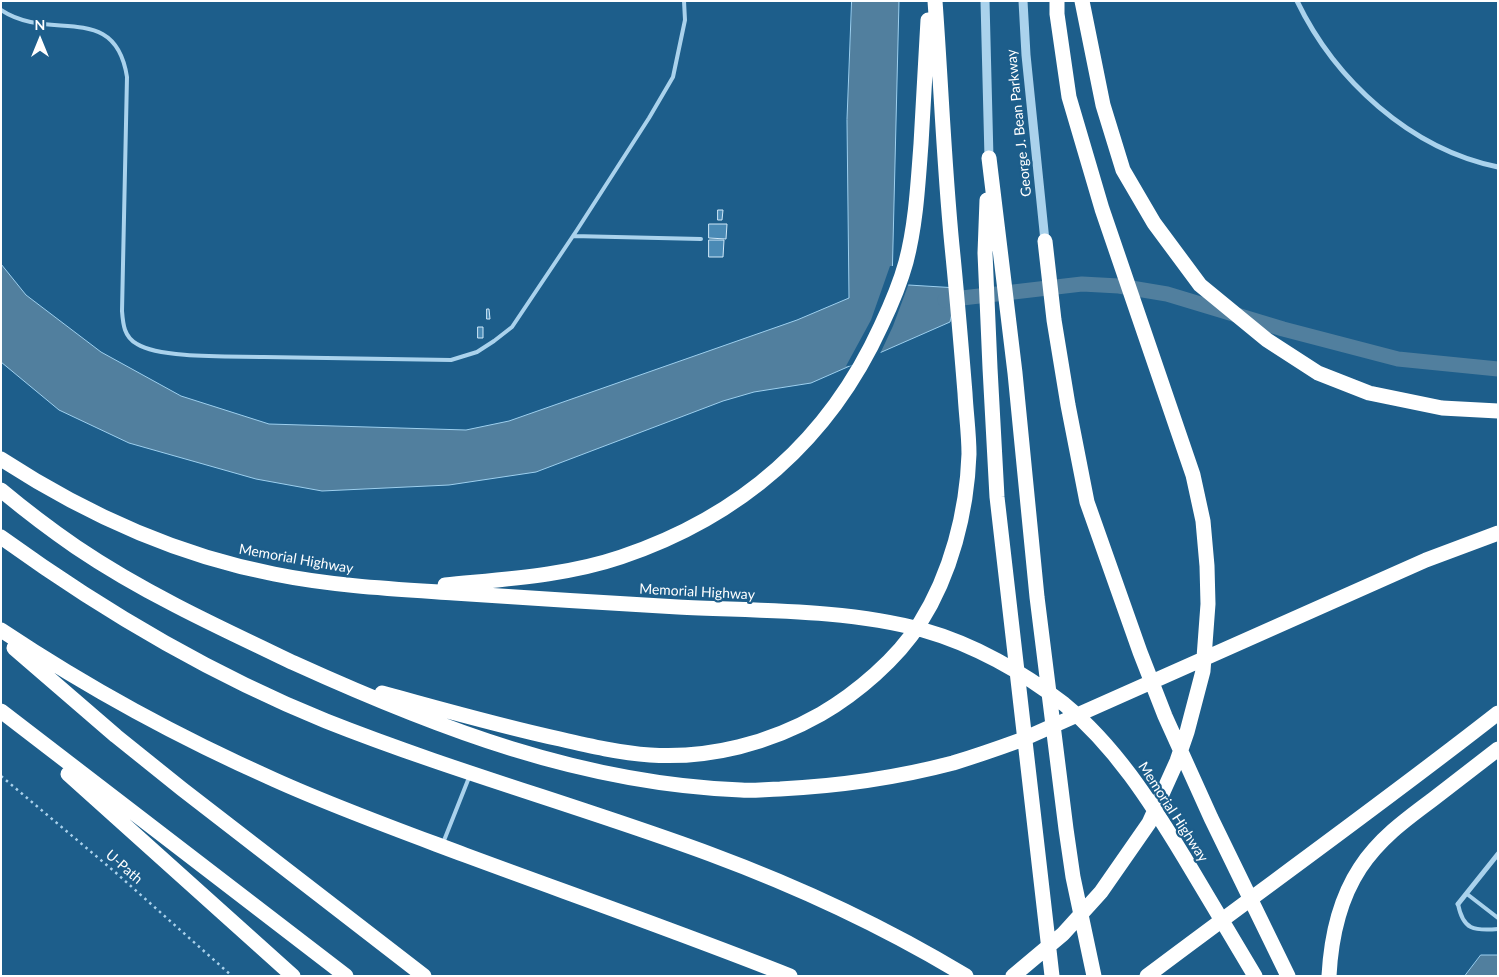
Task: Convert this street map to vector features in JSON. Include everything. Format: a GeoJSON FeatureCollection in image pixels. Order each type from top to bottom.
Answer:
{"type":"FeatureCollection","features":[{"type":"Feature","properties":{"kind":"highway"},"geometry":{"type":"LineString","coordinates":[[387,588],[436,586],[531,577],[576,569],[621,557],[676,535],[714,516],[788,458],[823,422],[845,393],[862,364],[887,314],[906,262],[918,195],[930,1]]}},
{"type":"Feature","properties":{"kind":"highway"},"geometry":{"type":"LineString","coordinates":[[314,671],[354,685],[530,733],[615,751],[676,756],[742,746],[778,735],[808,721],[850,695],[875,674],[896,652],[919,624],[935,594],[950,559],[957,534],[967,481],[969,450],[935,1]]}},
{"type":"Feature","properties":{"kind":"highway"},"geometry":{"type":"LineString","coordinates":[[1013,976],[1063,934],[1101,892],[1149,823],[1188,732],[1203,671],[1208,604],[1203,521],[1193,475],[1102,209],[1069,97],[1057,14],[1057,1]]}},
{"type":"Feature","properties":{"kind":"highway"},"geometry":{"type":"LineString","coordinates":[[1082,1],[1104,105],[1123,170],[1154,223],[1200,285],[1267,340],[1318,373],[1369,393],[1442,408],[1498,412]]}},
{"type":"Feature","properties":{"kind":"highway"},"geometry":{"type":"LineString","coordinates":[[989,158],[1014,363],[1037,597],[1066,829],[1073,877],[1094,976]]}},
{"type":"Feature","properties":{"kind":"highway"},"geometry":{"type":"LineString","coordinates":[[989,158],[985,253],[997,497],[1052,976]]}},
{"type":"Feature","properties":{"kind":"highway"},"geometry":{"type":"LineString","coordinates":[[1045,242],[1054,320],[1068,405],[1088,502],[1120,597],[1169,725],[1210,818],[1288,976]]}},
{"type":"Feature","properties":{"kind":"highway","name":"Memorial Highway"},"geometry":{"type":"LineString","coordinates":[[1,459],[42,486],[115,522],[160,541],[205,556],[273,574],[352,586],[836,615],[885,621],[910,627],[965,646],[1011,668],[1064,704],[1096,734],[1131,774],[1166,827],[1254,976]]}},
{"type":"Feature","properties":{"kind":"highway"},"geometry":{"type":"LineString","coordinates":[[1,490],[76,547],[217,627],[405,711],[512,750],[582,769],[668,783],[742,790],[826,787],[886,778],[954,762],[1021,740],[1417,564],[1498,533]]}},
{"type":"Feature","properties":{"kind":"highway"},"geometry":{"type":"LineString","coordinates":[[1,537],[120,617],[221,673],[324,720],[470,773],[710,854],[770,877],[885,930],[966,976]]}},
{"type":"Feature","properties":{"kind":"highway"},"geometry":{"type":"LineString","coordinates":[[1,630],[68,672],[210,750],[302,792],[790,976]]}},
{"type":"Feature","properties":{"kind":"highway"},"geometry":{"type":"LineString","coordinates":[[1,637],[168,778],[424,976]]}},
{"type":"Feature","properties":{"kind":"highway"},"geometry":{"type":"LineString","coordinates":[[1,711],[346,976]]}},
{"type":"Feature","properties":{"kind":"highway"},"geometry":{"type":"LineString","coordinates":[[1147,976],[1498,713]]}},
{"type":"Feature","properties":{"kind":"highway"},"geometry":{"type":"LineString","coordinates":[[43,744],[71,778],[293,976]]}},
{"type":"Feature","properties":{"kind":"highway"},"geometry":{"type":"LineString","coordinates":[[1329,976],[1337,920],[1343,902],[1360,868],[1392,830],[1498,749]]}},
{"type":"Feature","properties":{"kind":"street","name":"George J. Bean Parkway"},"geometry":{"type":"LineString","coordinates":[[985,1],[989,158]]}},
{"type":"Feature","properties":{"kind":"street","name":"George J. Bean Parkway"},"geometry":{"type":"LineString","coordinates":[[1023,1],[1026,55],[1045,242]]}},
{"type":"Feature","properties":{"kind":"street"},"geometry":{"type":"LineString","coordinates":[[1297,1],[1330,56],[1358,88],[1377,105],[1417,134],[1441,148],[1468,160],[1498,167]]}},
{"type":"Feature","properties":{"kind":"street"},"geometry":{"type":"LineString","coordinates":[[1458,904],[1498,854]]}},
{"type":"Feature","properties":{"kind":"lane"},"geometry":{"type":"LineString","coordinates":[[111,32],[120,45],[125,58],[128,76],[122,285],[123,325],[131,340],[144,348],[200,356],[451,360],[477,352],[512,328],[573,236],[649,118],[673,77],[684,20],[684,1]]}},
{"type":"Feature","properties":{"kind":"lane"},"geometry":{"type":"LineString","coordinates":[[1,10],[12,17],[24,20],[65,20]]}},
{"type":"Feature","properties":{"kind":"lane"},"geometry":{"type":"LineString","coordinates":[[573,236],[700,239]]}},
{"type":"Feature","properties":{"kind":"lane"},"geometry":{"type":"LineString","coordinates":[[442,846],[470,773]]}},
{"type":"Feature","properties":{"kind":"lane"},"geometry":{"type":"LineString","coordinates":[[1467,894],[1498,918]]}},
{"type":"Feature","properties":{"kind":"lane"},"geometry":{"type":"LineString","coordinates":[[1458,904],[1461,918],[1470,927],[1481,930],[1498,930]]}},
{"type":"Feature","properties":{"kind":"path","name":"U-Path"},"geometry":{"type":"LineString","coordinates":[[1,776],[115,872],[232,976]]}},
{"type":"Feature","properties":{"kind":"water"},"geometry":{"type":"Polygon","coordinates":[[[852,1],[899,1],[892,284],[958,288],[950,322],[811,383],[754,392],[723,401],[536,472],[449,485],[322,491],[256,479],[129,443],[59,410],[1,362],[1,264],[26,295],[101,352],[181,396],[269,424],[466,430],[509,421],[797,320],[849,298],[847,120],[852,1]]]}},
{"type":"Feature","properties":{"kind":"water"},"geometry":{"type":"Polygon","coordinates":[[[1481,955],[1498,955],[1498,976],[1465,976],[1481,955]]]}},
{"type":"Feature","properties":{"kind":"pier"},"geometry":{"type":"Polygon","coordinates":[[[890,266],[895,266],[895,282],[909,283],[893,326],[879,356],[858,365],[846,366],[871,320],[890,266]]]}},
{"type":"Feature","properties":{"kind":"building"},"geometry":{"type":"Polygon","coordinates":[[[718,210],[723,210],[722,220],[718,220],[718,210]]]}},
{"type":"Feature","properties":{"kind":"building"},"geometry":{"type":"Polygon","coordinates":[[[709,224],[727,224],[726,239],[709,238],[709,224]]]}},
{"type":"Feature","properties":{"kind":"building"},"geometry":{"type":"Polygon","coordinates":[[[709,240],[724,240],[723,257],[709,257],[709,240]]]}},
{"type":"Feature","properties":{"kind":"building"},"geometry":{"type":"Polygon","coordinates":[[[487,309],[489,309],[490,319],[487,319],[487,309]]]}},
{"type":"Feature","properties":{"kind":"building"},"geometry":{"type":"Polygon","coordinates":[[[478,327],[483,327],[483,338],[478,338],[478,327]]]}},
{"type":"Feature","properties":{"kind":"waterway"},"geometry":{"type":"LineString","coordinates":[[945,300],[1082,284],[1119,286],[1167,294],[1283,329],[1398,359],[1498,369]]}}]}
